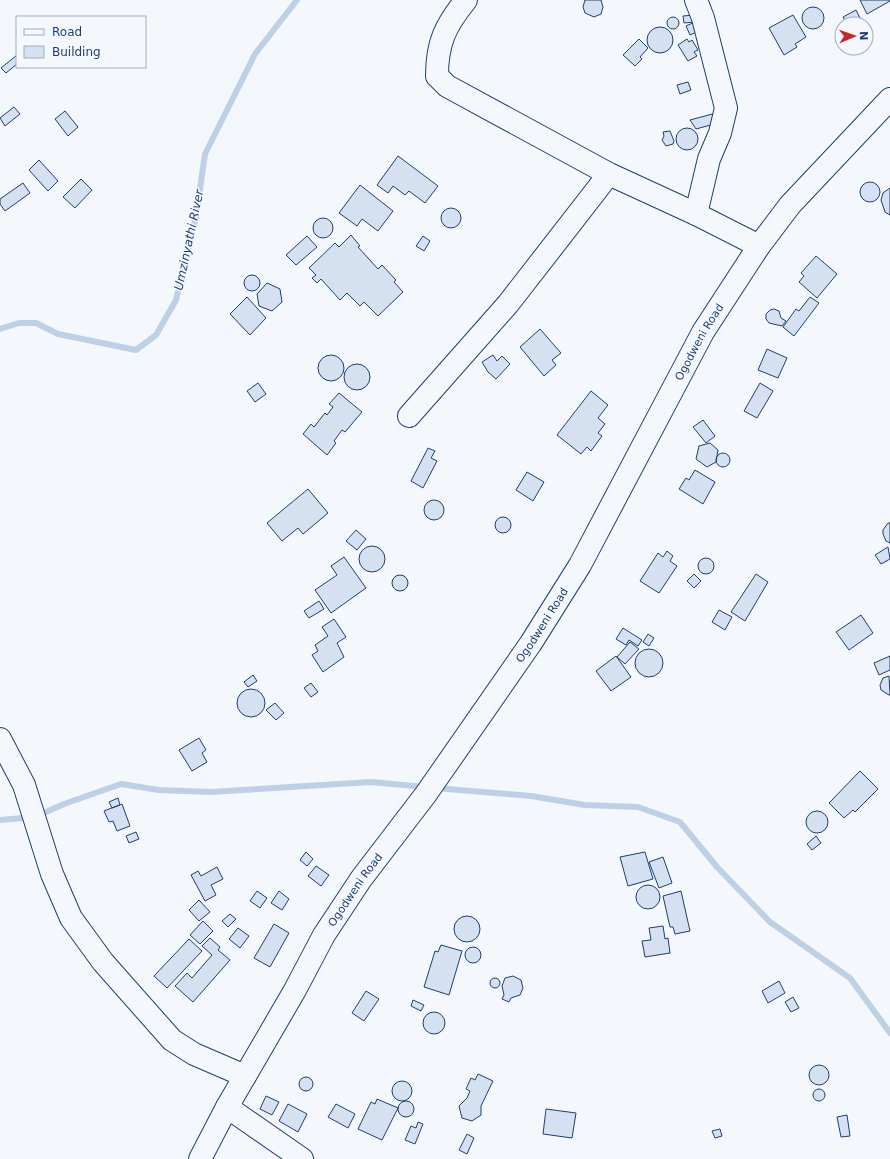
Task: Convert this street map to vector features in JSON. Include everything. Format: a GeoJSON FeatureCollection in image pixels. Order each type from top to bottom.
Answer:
{"type":"FeatureCollection","features":[{"type":"Feature","properties":{"kind":"street"},"geometry":{"type":"LineString","coordinates":[[466,0],[441,38],[437,61],[437,76],[447,86],[609,174],[696,214],[759,246]]}},
{"type":"Feature","properties":{"kind":"street"},"geometry":{"type":"LineString","coordinates":[[696,0],[703,18],[709,49],[726,108],[720,133],[709,158],[696,214]]}},
{"type":"Feature","properties":{"kind":"street","name":"Ogodweni Road"},"geometry":{"type":"LineString","coordinates":[[200,1159],[226,1107],[295,990],[324,935],[361,879],[426,794],[531,643],[580,564],[703,332],[759,246],[790,205],[890,99]]}},
{"type":"Feature","properties":{"kind":"street"},"geometry":{"type":"LineString","coordinates":[[409,416],[508,304],[609,174]]}},
{"type":"Feature","properties":{"kind":"street"},"geometry":{"type":"LineString","coordinates":[[0,739],[24,785],[52,874],[71,918],[103,962],[172,1040],[194,1054],[245,1076]]}},
{"type":"Feature","properties":{"kind":"street"},"geometry":{"type":"LineString","coordinates":[[226,1107],[302,1159]]}},
{"type":"Feature","properties":{"kind":"building"},"geometry":{"type":"Polygon","coordinates":[[[585,0],[601,0],[603,7],[601,14],[594,17],[585,13],[583,7],[585,0]]]}},
{"type":"Feature","properties":{"kind":"building"},"geometry":{"type":"Polygon","coordinates":[[[860,0],[890,0],[890,1],[867,14],[860,0]]]}},
{"type":"Feature","properties":{"kind":"building"},"geometry":{"type":"Polygon","coordinates":[[[813,7],[821,10],[824,18],[821,26],[813,29],[805,26],[802,18],[805,10],[813,7]]]}},
{"type":"Feature","properties":{"kind":"building"},"geometry":{"type":"Polygon","coordinates":[[[856,10],[859,16],[845,16],[856,10]]]}},
{"type":"Feature","properties":{"kind":"building"},"geometry":{"type":"Polygon","coordinates":[[[694,15],[694,22],[684,23],[683,16],[694,15]]]}},
{"type":"Feature","properties":{"kind":"building"},"geometry":{"type":"Polygon","coordinates":[[[793,15],[806,37],[795,44],[797,47],[784,55],[769,28],[793,15]]]}},
{"type":"Feature","properties":{"kind":"building"},"geometry":{"type":"Polygon","coordinates":[[[671,17],[675,17],[679,23],[675,29],[671,29],[667,25],[667,21],[671,17]]]}},
{"type":"Feature","properties":{"kind":"building"},"geometry":{"type":"Polygon","coordinates":[[[695,22],[699,31],[690,35],[686,26],[695,22]]]}},
{"type":"Feature","properties":{"kind":"building"},"geometry":{"type":"Polygon","coordinates":[[[660,27],[669,31],[673,40],[669,49],[660,53],[651,49],[647,40],[651,31],[660,27]]]}},
{"type":"Feature","properties":{"kind":"building"},"geometry":{"type":"Polygon","coordinates":[[[639,39],[648,48],[640,57],[642,59],[635,66],[623,55],[639,39]]]}},
{"type":"Feature","properties":{"kind":"building"},"geometry":{"type":"Polygon","coordinates":[[[687,39],[689,42],[692,40],[698,50],[694,52],[697,56],[688,61],[678,45],[687,39]]]}},
{"type":"Feature","properties":{"kind":"building"},"geometry":{"type":"Polygon","coordinates":[[[16,56],[16,65],[6,73],[1,68],[16,56]]]}},
{"type":"Feature","properties":{"kind":"building"},"geometry":{"type":"Polygon","coordinates":[[[688,82],[691,90],[680,94],[677,85],[688,82]]]}},
{"type":"Feature","properties":{"kind":"building"},"geometry":{"type":"Polygon","coordinates":[[[14,107],[20,114],[5,126],[0,118],[14,107]]]}},
{"type":"Feature","properties":{"kind":"building"},"geometry":{"type":"Polygon","coordinates":[[[65,111],[78,127],[68,136],[55,119],[65,111]]]}},
{"type":"Feature","properties":{"kind":"building"},"geometry":{"type":"Polygon","coordinates":[[[716,113],[718,123],[696,129],[690,120],[716,113]]]}},
{"type":"Feature","properties":{"kind":"building"},"geometry":{"type":"Polygon","coordinates":[[[687,128],[695,131],[698,139],[695,147],[687,150],[679,147],[676,139],[679,131],[687,128]]]}},
{"type":"Feature","properties":{"kind":"building"},"geometry":{"type":"Polygon","coordinates":[[[670,131],[674,141],[673,144],[666,146],[662,140],[664,136],[663,132],[670,131]]]}},
{"type":"Feature","properties":{"kind":"building"},"geometry":{"type":"Polygon","coordinates":[[[398,156],[438,186],[425,203],[409,191],[405,195],[393,186],[388,193],[377,185],[398,156]]]}},
{"type":"Feature","properties":{"kind":"building"},"geometry":{"type":"Polygon","coordinates":[[[39,160],[58,181],[48,191],[29,170],[39,160]]]}},
{"type":"Feature","properties":{"kind":"building"},"geometry":{"type":"Polygon","coordinates":[[[81,179],[92,190],[75,208],[63,197],[81,179]]]}},
{"type":"Feature","properties":{"kind":"building"},"geometry":{"type":"Polygon","coordinates":[[[866,182],[874,182],[880,188],[880,196],[874,202],[866,202],[860,196],[860,188],[866,182]]]}},
{"type":"Feature","properties":{"kind":"building"},"geometry":{"type":"Polygon","coordinates":[[[23,183],[30,193],[5,211],[0,204],[0,199],[23,183]]]}},
{"type":"Feature","properties":{"kind":"building"},"geometry":{"type":"Polygon","coordinates":[[[360,185],[393,211],[378,231],[362,219],[357,226],[339,213],[360,185]]]}},
{"type":"Feature","properties":{"kind":"building"},"geometry":{"type":"Polygon","coordinates":[[[890,188],[890,215],[885,212],[881,200],[883,193],[890,188]]]}},
{"type":"Feature","properties":{"kind":"building"},"geometry":{"type":"Polygon","coordinates":[[[447,208],[455,208],[461,214],[461,222],[455,228],[447,228],[441,222],[441,214],[447,208]]]}},
{"type":"Feature","properties":{"kind":"building"},"geometry":{"type":"Polygon","coordinates":[[[323,218],[330,221],[333,228],[330,235],[323,238],[316,235],[313,228],[316,221],[323,218]]]}},
{"type":"Feature","properties":{"kind":"building"},"geometry":{"type":"Polygon","coordinates":[[[351,235],[360,246],[358,247],[378,269],[382,265],[396,280],[394,282],[403,292],[378,316],[364,302],[360,306],[347,293],[340,300],[321,279],[317,283],[312,278],[316,275],[309,268],[335,243],[339,247],[351,235]]]}},
{"type":"Feature","properties":{"kind":"building"},"geometry":{"type":"Polygon","coordinates":[[[307,236],[317,247],[296,265],[286,255],[307,236]]]}},
{"type":"Feature","properties":{"kind":"building"},"geometry":{"type":"Polygon","coordinates":[[[423,236],[430,241],[424,251],[416,246],[423,236]]]}},
{"type":"Feature","properties":{"kind":"building"},"geometry":{"type":"Polygon","coordinates":[[[816,256],[837,274],[817,298],[799,282],[804,276],[801,273],[816,256]]]}},
{"type":"Feature","properties":{"kind":"building"},"geometry":{"type":"Polygon","coordinates":[[[249,275],[255,275],[260,280],[258,289],[255,291],[249,291],[244,286],[244,280],[249,275]]]}},
{"type":"Feature","properties":{"kind":"building"},"geometry":{"type":"Polygon","coordinates":[[[267,283],[280,289],[282,302],[272,311],[259,306],[257,294],[267,283]]]}},
{"type":"Feature","properties":{"kind":"building"},"geometry":{"type":"Polygon","coordinates":[[[247,297],[266,318],[250,335],[230,314],[247,297]]]}},
{"type":"Feature","properties":{"kind":"building"},"geometry":{"type":"Polygon","coordinates":[[[810,297],[819,303],[794,336],[783,327],[796,309],[799,311],[810,297]]]}},
{"type":"Feature","properties":{"kind":"building"},"geometry":{"type":"Polygon","coordinates":[[[774,309],[779,311],[781,318],[786,321],[782,326],[769,323],[766,319],[766,314],[770,310],[774,309]]]}},
{"type":"Feature","properties":{"kind":"building"},"geometry":{"type":"Polygon","coordinates":[[[540,329],[561,353],[552,360],[556,365],[544,376],[520,347],[540,329]]]}},
{"type":"Feature","properties":{"kind":"building"},"geometry":{"type":"Polygon","coordinates":[[[767,349],[787,358],[778,378],[758,370],[767,349]]]}},
{"type":"Feature","properties":{"kind":"building"},"geometry":{"type":"Polygon","coordinates":[[[331,355],[341,358],[344,368],[341,378],[331,381],[321,378],[318,368],[321,358],[331,355]]]}},
{"type":"Feature","properties":{"kind":"building"},"geometry":{"type":"Polygon","coordinates":[[[493,355],[497,361],[502,356],[510,364],[496,379],[488,372],[482,362],[493,355]]]}},
{"type":"Feature","properties":{"kind":"building"},"geometry":{"type":"Polygon","coordinates":[[[357,364],[366,368],[370,377],[366,386],[357,390],[348,386],[344,377],[348,368],[357,364]]]}},
{"type":"Feature","properties":{"kind":"building"},"geometry":{"type":"Polygon","coordinates":[[[258,383],[266,394],[255,402],[247,391],[258,383]]]}},
{"type":"Feature","properties":{"kind":"building"},"geometry":{"type":"Polygon","coordinates":[[[760,383],[773,391],[757,418],[744,411],[760,383]]]}},
{"type":"Feature","properties":{"kind":"building"},"geometry":{"type":"Polygon","coordinates":[[[591,391],[608,405],[598,418],[605,424],[598,433],[602,436],[591,451],[587,447],[581,454],[557,435],[591,391]]]}},
{"type":"Feature","properties":{"kind":"building"},"geometry":{"type":"Polygon","coordinates":[[[339,393],[362,412],[345,432],[342,430],[334,441],[336,443],[327,455],[303,434],[311,424],[314,427],[325,413],[327,415],[333,407],[329,404],[339,393]]]}},
{"type":"Feature","properties":{"kind":"building"},"geometry":{"type":"Polygon","coordinates":[[[703,420],[715,436],[706,443],[693,427],[703,420]]]}},
{"type":"Feature","properties":{"kind":"building"},"geometry":{"type":"Polygon","coordinates":[[[710,443],[718,450],[716,462],[707,467],[696,459],[699,446],[710,443]]]}},
{"type":"Feature","properties":{"kind":"building"},"geometry":{"type":"Polygon","coordinates":[[[428,448],[435,451],[431,458],[437,461],[423,488],[411,481],[428,448]]]}},
{"type":"Feature","properties":{"kind":"building"},"geometry":{"type":"Polygon","coordinates":[[[723,453],[728,455],[730,460],[728,465],[723,467],[718,465],[716,460],[718,455],[723,453]]]}},
{"type":"Feature","properties":{"kind":"building"},"geometry":{"type":"Polygon","coordinates":[[[695,470],[715,482],[703,504],[679,489],[686,478],[689,480],[695,470]]]}},
{"type":"Feature","properties":{"kind":"building"},"geometry":{"type":"Polygon","coordinates":[[[527,472],[544,482],[533,501],[516,490],[527,472]]]}},
{"type":"Feature","properties":{"kind":"building"},"geometry":{"type":"Polygon","coordinates":[[[308,489],[328,513],[303,534],[298,528],[282,541],[267,523],[308,489]]]}},
{"type":"Feature","properties":{"kind":"building"},"geometry":{"type":"Polygon","coordinates":[[[434,500],[441,503],[444,510],[441,517],[434,520],[427,517],[424,510],[427,503],[434,500]]]}},
{"type":"Feature","properties":{"kind":"building"},"geometry":{"type":"Polygon","coordinates":[[[503,517],[509,519],[511,525],[509,531],[503,533],[497,531],[495,525],[497,519],[503,517]]]}},
{"type":"Feature","properties":{"kind":"building"},"geometry":{"type":"Polygon","coordinates":[[[888,523],[890,523],[890,543],[886,541],[883,534],[883,530],[888,523]]]}},
{"type":"Feature","properties":{"kind":"building"},"geometry":{"type":"Polygon","coordinates":[[[356,530],[366,539],[357,550],[346,541],[356,530]]]}},
{"type":"Feature","properties":{"kind":"building"},"geometry":{"type":"Polygon","coordinates":[[[372,546],[381,550],[385,559],[381,568],[372,572],[363,568],[359,559],[363,550],[372,546]]]}},
{"type":"Feature","properties":{"kind":"building"},"geometry":{"type":"Polygon","coordinates":[[[888,547],[890,559],[881,564],[875,555],[888,547]]]}},
{"type":"Feature","properties":{"kind":"building"},"geometry":{"type":"Polygon","coordinates":[[[667,551],[673,556],[670,561],[677,566],[659,593],[640,581],[658,553],[663,557],[667,551]]]}},
{"type":"Feature","properties":{"kind":"building"},"geometry":{"type":"Polygon","coordinates":[[[344,557],[366,588],[331,613],[315,590],[337,575],[331,566],[344,557]]]}},
{"type":"Feature","properties":{"kind":"building"},"geometry":{"type":"Polygon","coordinates":[[[703,558],[709,558],[714,563],[712,572],[709,574],[703,574],[698,569],[698,563],[703,558]]]}},
{"type":"Feature","properties":{"kind":"building"},"geometry":{"type":"Polygon","coordinates":[[[694,574],[701,581],[694,588],[687,581],[694,574]]]}},
{"type":"Feature","properties":{"kind":"building"},"geometry":{"type":"Polygon","coordinates":[[[756,574],[768,582],[745,621],[731,612],[756,574]]]}},
{"type":"Feature","properties":{"kind":"building"},"geometry":{"type":"Polygon","coordinates":[[[397,575],[403,575],[408,580],[406,589],[403,591],[397,591],[392,586],[392,580],[397,575]]]}},
{"type":"Feature","properties":{"kind":"building"},"geometry":{"type":"Polygon","coordinates":[[[319,601],[324,609],[309,618],[304,611],[319,601]]]}},
{"type":"Feature","properties":{"kind":"building"},"geometry":{"type":"Polygon","coordinates":[[[719,610],[732,617],[725,630],[712,622],[719,610]]]}},
{"type":"Feature","properties":{"kind":"building"},"geometry":{"type":"Polygon","coordinates":[[[861,615],[873,633],[849,650],[836,632],[861,615]]]}},
{"type":"Feature","properties":{"kind":"building"},"geometry":{"type":"Polygon","coordinates":[[[334,619],[346,637],[337,643],[344,657],[323,672],[312,655],[318,651],[315,645],[328,636],[322,627],[334,619]]]}},
{"type":"Feature","properties":{"kind":"building"},"geometry":{"type":"Polygon","coordinates":[[[623,628],[642,640],[638,646],[629,640],[626,645],[616,639],[623,628]]]}},
{"type":"Feature","properties":{"kind":"building"},"geometry":{"type":"Polygon","coordinates":[[[648,634],[654,638],[649,646],[643,642],[648,634]]]}},
{"type":"Feature","properties":{"kind":"building"},"geometry":{"type":"Polygon","coordinates":[[[630,642],[639,649],[625,664],[617,657],[630,642]]]}},
{"type":"Feature","properties":{"kind":"building"},"geometry":{"type":"Polygon","coordinates":[[[649,649],[659,653],[663,663],[659,673],[649,677],[639,673],[635,663],[639,653],[649,649]]]}},
{"type":"Feature","properties":{"kind":"building"},"geometry":{"type":"Polygon","coordinates":[[[616,656],[631,677],[611,691],[596,671],[616,656]]]}},
{"type":"Feature","properties":{"kind":"building"},"geometry":{"type":"Polygon","coordinates":[[[890,656],[890,670],[879,675],[874,663],[890,656]]]}},
{"type":"Feature","properties":{"kind":"building"},"geometry":{"type":"Polygon","coordinates":[[[253,675],[257,681],[248,687],[244,682],[253,675]]]}},
{"type":"Feature","properties":{"kind":"building"},"geometry":{"type":"Polygon","coordinates":[[[889,676],[890,695],[881,690],[880,685],[883,678],[889,676]]]}},
{"type":"Feature","properties":{"kind":"building"},"geometry":{"type":"Polygon","coordinates":[[[311,683],[318,692],[311,697],[304,688],[311,683]]]}},
{"type":"Feature","properties":{"kind":"building"},"geometry":{"type":"Polygon","coordinates":[[[251,689],[261,693],[265,703],[261,713],[251,717],[241,713],[237,703],[241,693],[251,689]]]}},
{"type":"Feature","properties":{"kind":"building"},"geometry":{"type":"Polygon","coordinates":[[[275,703],[284,713],[276,720],[266,710],[275,703]]]}},
{"type":"Feature","properties":{"kind":"building"},"geometry":{"type":"Polygon","coordinates":[[[199,738],[206,750],[202,753],[207,762],[192,771],[179,750],[199,738]]]}},
{"type":"Feature","properties":{"kind":"building"},"geometry":{"type":"Polygon","coordinates":[[[860,771],[878,789],[855,812],[853,810],[844,818],[829,803],[860,771]]]}},
{"type":"Feature","properties":{"kind":"building"},"geometry":{"type":"Polygon","coordinates":[[[118,798],[120,805],[112,808],[109,802],[118,798]]]}},
{"type":"Feature","properties":{"kind":"building"},"geometry":{"type":"Polygon","coordinates":[[[122,804],[130,826],[117,831],[113,821],[109,822],[104,811],[122,804]]]}},
{"type":"Feature","properties":{"kind":"building"},"geometry":{"type":"Polygon","coordinates":[[[817,811],[825,814],[828,822],[825,830],[817,833],[809,830],[806,822],[809,814],[817,811]]]}},
{"type":"Feature","properties":{"kind":"building"},"geometry":{"type":"Polygon","coordinates":[[[136,832],[139,839],[129,843],[126,836],[136,832]]]}},
{"type":"Feature","properties":{"kind":"building"},"geometry":{"type":"Polygon","coordinates":[[[816,836],[821,843],[812,850],[807,844],[816,836]]]}},
{"type":"Feature","properties":{"kind":"building"},"geometry":{"type":"Polygon","coordinates":[[[306,852],[313,859],[307,866],[300,860],[306,852]]]}},
{"type":"Feature","properties":{"kind":"building"},"geometry":{"type":"Polygon","coordinates":[[[645,852],[653,879],[628,886],[620,857],[645,852]]]}},
{"type":"Feature","properties":{"kind":"building"},"geometry":{"type":"Polygon","coordinates":[[[663,857],[672,883],[659,888],[649,862],[663,857]]]}},
{"type":"Feature","properties":{"kind":"building"},"geometry":{"type":"Polygon","coordinates":[[[316,866],[329,875],[321,886],[308,876],[316,866]]]}},
{"type":"Feature","properties":{"kind":"building"},"geometry":{"type":"Polygon","coordinates":[[[217,867],[223,879],[211,885],[216,895],[205,901],[191,875],[198,871],[201,876],[217,867]]]}},
{"type":"Feature","properties":{"kind":"building"},"geometry":{"type":"Polygon","coordinates":[[[648,885],[653,886],[659,892],[659,902],[653,908],[648,909],[643,908],[637,902],[636,897],[637,892],[643,886],[648,885]]]}},
{"type":"Feature","properties":{"kind":"building"},"geometry":{"type":"Polygon","coordinates":[[[257,891],[267,898],[260,908],[250,901],[257,891]]]}},
{"type":"Feature","properties":{"kind":"building"},"geometry":{"type":"Polygon","coordinates":[[[279,891],[289,899],[282,910],[271,903],[279,891]]]}},
{"type":"Feature","properties":{"kind":"building"},"geometry":{"type":"Polygon","coordinates":[[[681,891],[690,931],[675,934],[673,927],[670,927],[663,896],[681,891]]]}},
{"type":"Feature","properties":{"kind":"building"},"geometry":{"type":"Polygon","coordinates":[[[199,900],[210,912],[199,921],[189,910],[199,900]]]}},
{"type":"Feature","properties":{"kind":"building"},"geometry":{"type":"Polygon","coordinates":[[[230,914],[236,919],[228,927],[222,921],[230,914]]]}},
{"type":"Feature","properties":{"kind":"building"},"geometry":{"type":"Polygon","coordinates":[[[467,916],[476,920],[480,929],[476,938],[467,942],[458,938],[454,929],[458,920],[467,916]]]}},
{"type":"Feature","properties":{"kind":"building"},"geometry":{"type":"Polygon","coordinates":[[[203,921],[213,931],[200,944],[190,935],[203,921]]]}},
{"type":"Feature","properties":{"kind":"building"},"geometry":{"type":"Polygon","coordinates":[[[274,924],[289,933],[270,967],[254,958],[274,924]]]}},
{"type":"Feature","properties":{"kind":"building"},"geometry":{"type":"Polygon","coordinates":[[[663,926],[665,939],[668,938],[670,953],[645,957],[642,941],[651,940],[649,928],[663,926]]]}},
{"type":"Feature","properties":{"kind":"building"},"geometry":{"type":"Polygon","coordinates":[[[238,928],[249,936],[240,948],[229,939],[238,928]]]}},
{"type":"Feature","properties":{"kind":"building"},"geometry":{"type":"Polygon","coordinates":[[[210,938],[220,947],[218,950],[230,960],[193,1002],[175,986],[187,973],[192,978],[212,955],[202,946],[210,938]]]}},
{"type":"Feature","properties":{"kind":"building"},"geometry":{"type":"Polygon","coordinates":[[[189,939],[202,951],[167,988],[154,976],[189,939]]]}},
{"type":"Feature","properties":{"kind":"building"},"geometry":{"type":"Polygon","coordinates":[[[441,945],[462,951],[449,995],[424,987],[435,951],[438,952],[441,945]]]}},
{"type":"Feature","properties":{"kind":"building"},"geometry":{"type":"Polygon","coordinates":[[[470,947],[476,947],[481,952],[479,961],[476,963],[470,963],[465,958],[465,952],[470,947]]]}},
{"type":"Feature","properties":{"kind":"building"},"geometry":{"type":"Polygon","coordinates":[[[513,976],[521,980],[523,988],[520,995],[511,998],[509,1002],[502,999],[504,995],[502,986],[505,978],[513,976]]]}},
{"type":"Feature","properties":{"kind":"building"},"geometry":{"type":"Polygon","coordinates":[[[493,978],[497,978],[499,979],[499,987],[493,988],[490,985],[490,981],[493,978]]]}},
{"type":"Feature","properties":{"kind":"building"},"geometry":{"type":"Polygon","coordinates":[[[779,981],[785,993],[768,1003],[762,991],[779,981]]]}},
{"type":"Feature","properties":{"kind":"building"},"geometry":{"type":"Polygon","coordinates":[[[366,991],[379,999],[364,1021],[352,1013],[366,991]]]}},
{"type":"Feature","properties":{"kind":"building"},"geometry":{"type":"Polygon","coordinates":[[[793,997],[799,1008],[791,1012],[785,1002],[793,997]]]}},
{"type":"Feature","properties":{"kind":"building"},"geometry":{"type":"Polygon","coordinates":[[[413,1000],[424,1005],[421,1011],[411,1006],[413,1000]]]}},
{"type":"Feature","properties":{"kind":"building"},"geometry":{"type":"Polygon","coordinates":[[[430,1012],[438,1012],[445,1019],[445,1027],[438,1034],[430,1034],[423,1027],[423,1019],[430,1012]]]}},
{"type":"Feature","properties":{"kind":"building"},"geometry":{"type":"Polygon","coordinates":[[[819,1065],[826,1068],[829,1075],[826,1082],[819,1085],[812,1082],[809,1075],[812,1068],[819,1065]]]}},
{"type":"Feature","properties":{"kind":"building"},"geometry":{"type":"Polygon","coordinates":[[[478,1074],[493,1081],[481,1106],[481,1115],[472,1121],[462,1118],[459,1106],[467,1098],[470,1091],[466,1089],[471,1078],[475,1080],[478,1074]]]}},
{"type":"Feature","properties":{"kind":"building"},"geometry":{"type":"Polygon","coordinates":[[[303,1077],[309,1077],[313,1081],[313,1087],[309,1091],[303,1091],[299,1087],[299,1081],[303,1077]]]}},
{"type":"Feature","properties":{"kind":"building"},"geometry":{"type":"Polygon","coordinates":[[[402,1081],[409,1084],[412,1091],[409,1098],[402,1101],[395,1098],[392,1091],[395,1084],[402,1081]]]}},
{"type":"Feature","properties":{"kind":"building"},"geometry":{"type":"Polygon","coordinates":[[[819,1089],[823,1091],[825,1095],[823,1099],[819,1101],[815,1099],[813,1095],[815,1091],[819,1089]]]}},
{"type":"Feature","properties":{"kind":"building"},"geometry":{"type":"Polygon","coordinates":[[[266,1096],[279,1102],[272,1115],[260,1109],[266,1096]]]}},
{"type":"Feature","properties":{"kind":"building"},"geometry":{"type":"Polygon","coordinates":[[[377,1099],[398,1108],[382,1140],[358,1129],[371,1102],[375,1104],[377,1099]]]}},
{"type":"Feature","properties":{"kind":"building"},"geometry":{"type":"Polygon","coordinates":[[[406,1101],[412,1103],[414,1109],[412,1115],[406,1117],[400,1115],[398,1109],[400,1103],[406,1101]]]}},
{"type":"Feature","properties":{"kind":"building"},"geometry":{"type":"Polygon","coordinates":[[[288,1104],[307,1114],[298,1132],[279,1121],[288,1104]]]}},
{"type":"Feature","properties":{"kind":"building"},"geometry":{"type":"Polygon","coordinates":[[[336,1104],[355,1114],[348,1128],[328,1117],[336,1104]]]}},
{"type":"Feature","properties":{"kind":"building"},"geometry":{"type":"Polygon","coordinates":[[[546,1109],[576,1113],[572,1138],[543,1134],[546,1109]]]}},
{"type":"Feature","properties":{"kind":"building"},"geometry":{"type":"Polygon","coordinates":[[[847,1115],[850,1136],[841,1137],[837,1117],[847,1115]]]}},
{"type":"Feature","properties":{"kind":"building"},"geometry":{"type":"Polygon","coordinates":[[[418,1122],[423,1124],[415,1144],[405,1140],[411,1126],[416,1128],[418,1122]]]}},
{"type":"Feature","properties":{"kind":"building"},"geometry":{"type":"Polygon","coordinates":[[[720,1129],[722,1136],[715,1138],[712,1131],[720,1129]]]}},
{"type":"Feature","properties":{"kind":"building"},"geometry":{"type":"Polygon","coordinates":[[[467,1134],[474,1138],[467,1154],[459,1150],[467,1134]]]}},
{"type":"Feature","properties":{"kind":"waterway","name":"Umzinyathi River"},"geometry":{"type":"LineString","coordinates":[[0,329],[19,323],[36,323],[58,334],[136,350],[156,335],[176,300],[196,217],[205,154],[255,54],[297,0]]}},
{"type":"Feature","properties":{"kind":"waterway"},"geometry":{"type":"LineString","coordinates":[[0,820],[35,817],[64,804],[121,784],[159,790],[210,792],[371,782],[425,787]]}},
{"type":"Feature","properties":{"kind":"waterway"},"geometry":{"type":"LineString","coordinates":[[436,788],[531,796],[585,805],[638,807],[680,822],[717,867],[770,922],[850,978],[890,1033]]}}]}
